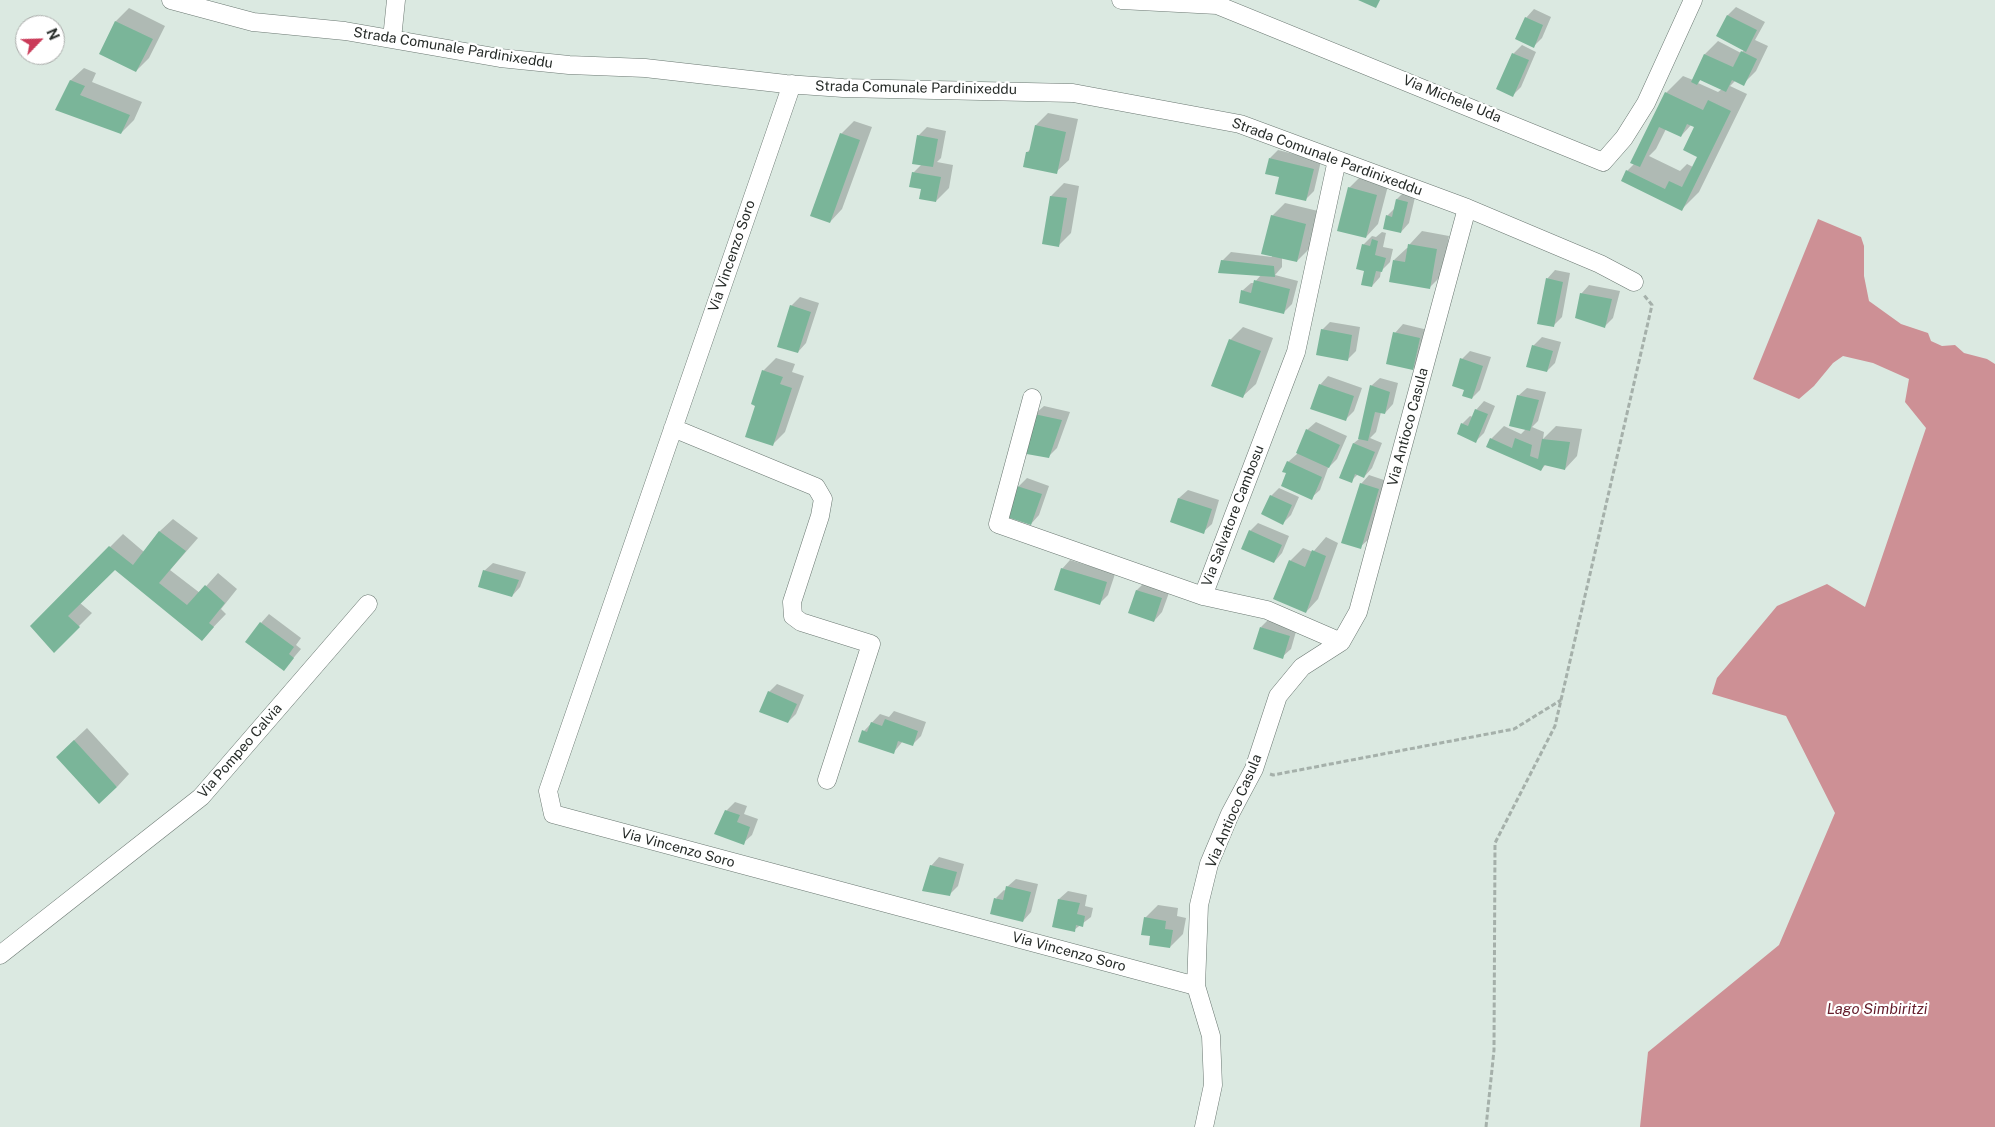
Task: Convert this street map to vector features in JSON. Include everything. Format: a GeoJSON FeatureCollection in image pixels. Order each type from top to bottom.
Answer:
{"type":"FeatureCollection","features":[{"type":"Feature","properties":{"kind":"street","name":"Strada Comunale Pardinixeddu"},"geometry":{"type":"LineString","coordinates":[[171,0],[253,22],[344,31],[500,58],[569,65],[645,68],[843,88],[1073,93],[1240,124],[1467,208],[1600,264],[1634,282]]}},
{"type":"Feature","properties":{"kind":"street"},"geometry":{"type":"LineString","coordinates":[[392,39],[396,0]]}},
{"type":"Feature","properties":{"kind":"street","name":"Via Michele Uda"},"geometry":{"type":"LineString","coordinates":[[1121,0],[1217,5],[1603,162],[1624,138],[1646,103],[1693,0]]}},
{"type":"Feature","properties":{"kind":"street","name":"Via Vincenzo Soro"},"geometry":{"type":"LineString","coordinates":[[792,84],[548,791],[554,814],[1196,986]]}},
{"type":"Feature","properties":{"kind":"street","name":"Via Salvatore Cambosu"},"geometry":{"type":"LineString","coordinates":[[1032,398],[998,524],[1203,596],[1296,352],[1337,160]]}},
{"type":"Feature","properties":{"kind":"street","name":"Via Antioco Casula"},"geometry":{"type":"LineString","coordinates":[[1204,1127],[1213,1085],[1211,1036],[1196,986],[1199,905],[1209,864],[1230,814],[1254,769],[1278,696],[1302,668],[1340,642],[1358,612],[1467,208]]}},
{"type":"Feature","properties":{"kind":"street"},"geometry":{"type":"LineString","coordinates":[[673,428],[816,487],[823,499],[820,516],[792,602],[793,616],[801,622],[871,644],[827,780]]}},
{"type":"Feature","properties":{"kind":"street"},"geometry":{"type":"LineString","coordinates":[[1203,596],[1267,610],[1340,642]]}},
{"type":"Feature","properties":{"kind":"street","name":"Via Pompeo Calvia"},"geometry":{"type":"LineString","coordinates":[[0,955],[200,797],[368,604]]}},
{"type":"Feature","properties":{"kind":"path"},"geometry":{"type":"LineString","coordinates":[[1486,1127],[1494,1050],[1495,843],[1555,726],[1652,305],[1634,282]]}},
{"type":"Feature","properties":{"kind":"path"},"geometry":{"type":"LineString","coordinates":[[1254,769],[1273,775],[1514,729],[1561,700]]}},
{"type":"Feature","properties":{"kind":"water","name":"Lago Simbiritzi"},"geometry":{"type":"Polygon","coordinates":[[[1818,219],[1861,237],[1864,246],[1864,276],[1869,301],[1901,324],[1928,333],[1931,341],[1942,346],[1955,345],[1964,353],[1987,359],[1995,364],[1995,1127],[1640,1127],[1648,1052],[1779,945],[1835,813],[1786,716],[1712,694],[1717,678],[1777,606],[1827,584],[1865,607],[1926,428],[1905,402],[1909,379],[1873,363],[1843,356],[1833,363],[1814,386],[1799,399],[1753,379],[1818,219]]]}},
{"type":"Feature","properties":{"kind":"building"},"geometry":{"type":"Polygon","coordinates":[[[1358,0],[1380,0],[1376,8],[1358,0]]]}},
{"type":"Feature","properties":{"kind":"building"},"geometry":{"type":"Polygon","coordinates":[[[1727,15],[1757,30],[1746,52],[1716,36],[1727,15]]]}},
{"type":"Feature","properties":{"kind":"building"},"geometry":{"type":"Polygon","coordinates":[[[1525,17],[1543,25],[1534,48],[1515,39],[1525,17]]]}},
{"type":"Feature","properties":{"kind":"building"},"geometry":{"type":"Polygon","coordinates":[[[115,21],[153,39],[136,72],[99,54],[115,21]]]}},
{"type":"Feature","properties":{"kind":"building"},"geometry":{"type":"Polygon","coordinates":[[[1741,51],[1757,59],[1744,86],[1732,80],[1726,92],[1700,80],[1697,85],[1691,82],[1704,54],[1733,67],[1741,51]]]}},
{"type":"Feature","properties":{"kind":"building"},"geometry":{"type":"Polygon","coordinates":[[[1512,53],[1529,60],[1513,97],[1496,89],[1512,53]]]}},
{"type":"Feature","properties":{"kind":"building"},"geometry":{"type":"Polygon","coordinates":[[[70,80],[85,86],[80,95],[130,115],[121,134],[55,110],[70,80]]]}},
{"type":"Feature","properties":{"kind":"building"},"geometry":{"type":"Polygon","coordinates":[[[1665,92],[1703,110],[1708,100],[1731,111],[1682,211],[1621,181],[1626,170],[1665,189],[1669,181],[1682,187],[1697,157],[1683,150],[1694,127],[1687,124],[1681,137],[1659,127],[1640,167],[1630,163],[1665,92]]]}},
{"type":"Feature","properties":{"kind":"building"},"geometry":{"type":"Polygon","coordinates":[[[1035,125],[1066,132],[1057,174],[1023,167],[1026,152],[1029,152],[1035,125]]]}},
{"type":"Feature","properties":{"kind":"building"},"geometry":{"type":"Polygon","coordinates":[[[840,133],[860,140],[830,223],[810,216],[840,133]]]}},
{"type":"Feature","properties":{"kind":"building"},"geometry":{"type":"Polygon","coordinates":[[[917,135],[938,139],[933,167],[912,164],[917,135]]]}},
{"type":"Feature","properties":{"kind":"building"},"geometry":{"type":"Polygon","coordinates":[[[1269,158],[1314,169],[1306,201],[1275,194],[1279,177],[1265,174],[1269,158]]]}},
{"type":"Feature","properties":{"kind":"building"},"geometry":{"type":"Polygon","coordinates":[[[912,172],[941,177],[936,202],[919,199],[921,189],[909,187],[912,172]]]}},
{"type":"Feature","properties":{"kind":"building"},"geometry":{"type":"Polygon","coordinates":[[[1348,187],[1377,195],[1366,238],[1337,231],[1348,187]]]}},
{"type":"Feature","properties":{"kind":"building"},"geometry":{"type":"Polygon","coordinates":[[[1050,196],[1067,198],[1059,247],[1042,244],[1050,196]]]}},
{"type":"Feature","properties":{"kind":"building"},"geometry":{"type":"Polygon","coordinates":[[[1396,199],[1408,202],[1401,233],[1383,229],[1386,215],[1392,217],[1396,199]]]}},
{"type":"Feature","properties":{"kind":"building"},"geometry":{"type":"Polygon","coordinates":[[[1271,215],[1306,224],[1297,262],[1261,254],[1271,215]]]}},
{"type":"Feature","properties":{"kind":"building"},"geometry":{"type":"Polygon","coordinates":[[[1372,239],[1378,241],[1375,255],[1386,258],[1382,272],[1376,271],[1372,287],[1361,285],[1364,271],[1356,269],[1362,244],[1370,246],[1372,239]]]}},
{"type":"Feature","properties":{"kind":"building"},"geometry":{"type":"Polygon","coordinates":[[[1408,244],[1437,249],[1430,289],[1389,282],[1393,260],[1405,262],[1408,244]]]}},
{"type":"Feature","properties":{"kind":"building"},"geometry":{"type":"Polygon","coordinates":[[[1221,260],[1274,266],[1275,277],[1218,273],[1221,260]]]}},
{"type":"Feature","properties":{"kind":"building"},"geometry":{"type":"Polygon","coordinates":[[[1546,278],[1563,282],[1554,327],[1537,324],[1546,278]]]}},
{"type":"Feature","properties":{"kind":"building"},"geometry":{"type":"Polygon","coordinates":[[[1254,280],[1290,289],[1284,314],[1239,303],[1241,290],[1251,293],[1254,280]]]}},
{"type":"Feature","properties":{"kind":"building"},"geometry":{"type":"Polygon","coordinates":[[[1580,293],[1612,299],[1605,328],[1575,318],[1580,293]]]}},
{"type":"Feature","properties":{"kind":"building"},"geometry":{"type":"Polygon","coordinates":[[[790,305],[811,312],[798,353],[777,347],[790,305]]]}},
{"type":"Feature","properties":{"kind":"building"},"geometry":{"type":"Polygon","coordinates":[[[1321,329],[1352,335],[1348,361],[1316,355],[1321,329]]]}},
{"type":"Feature","properties":{"kind":"building"},"geometry":{"type":"Polygon","coordinates":[[[1393,332],[1420,338],[1413,370],[1386,364],[1393,332]]]}},
{"type":"Feature","properties":{"kind":"building"},"geometry":{"type":"Polygon","coordinates":[[[1229,339],[1261,351],[1243,398],[1211,386],[1229,339]]]}},
{"type":"Feature","properties":{"kind":"building"},"geometry":{"type":"Polygon","coordinates":[[[1532,345],[1553,351],[1547,372],[1526,367],[1532,345]]]}},
{"type":"Feature","properties":{"kind":"building"},"geometry":{"type":"Polygon","coordinates":[[[1460,358],[1483,366],[1472,399],[1462,396],[1464,390],[1452,386],[1460,358]]]}},
{"type":"Feature","properties":{"kind":"building"},"geometry":{"type":"Polygon","coordinates":[[[762,370],[783,377],[780,384],[792,388],[773,446],[745,437],[755,406],[751,404],[762,370]]]}},
{"type":"Feature","properties":{"kind":"building"},"geometry":{"type":"Polygon","coordinates":[[[1319,384],[1354,396],[1346,421],[1310,409],[1319,384]]]}},
{"type":"Feature","properties":{"kind":"building"},"geometry":{"type":"Polygon","coordinates":[[[1370,385],[1390,392],[1385,414],[1375,412],[1368,441],[1358,439],[1370,385]]]}},
{"type":"Feature","properties":{"kind":"building"},"geometry":{"type":"Polygon","coordinates":[[[1517,395],[1539,400],[1530,431],[1509,426],[1517,395]]]}},
{"type":"Feature","properties":{"kind":"building"},"geometry":{"type":"Polygon","coordinates":[[[1475,409],[1488,414],[1476,443],[1457,434],[1461,423],[1468,426],[1475,409]]]}},
{"type":"Feature","properties":{"kind":"building"},"geometry":{"type":"Polygon","coordinates":[[[1034,414],[1062,420],[1049,458],[1021,453],[1034,414]]]}},
{"type":"Feature","properties":{"kind":"building"},"geometry":{"type":"Polygon","coordinates":[[[1306,429],[1340,445],[1329,468],[1296,453],[1306,429]]]}},
{"type":"Feature","properties":{"kind":"building"},"geometry":{"type":"Polygon","coordinates":[[[1490,438],[1512,448],[1515,438],[1532,445],[1530,456],[1538,459],[1542,439],[1570,442],[1565,470],[1544,465],[1541,471],[1486,447],[1490,438]]]}},
{"type":"Feature","properties":{"kind":"building"},"geometry":{"type":"Polygon","coordinates":[[[1353,443],[1375,452],[1364,478],[1355,474],[1352,483],[1339,478],[1353,443]]]}},
{"type":"Feature","properties":{"kind":"building"},"geometry":{"type":"Polygon","coordinates":[[[1287,461],[1322,477],[1312,500],[1281,486],[1286,473],[1282,472],[1287,461]]]}},
{"type":"Feature","properties":{"kind":"building"},"geometry":{"type":"Polygon","coordinates":[[[1360,483],[1379,489],[1361,549],[1341,543],[1360,483]]]}},
{"type":"Feature","properties":{"kind":"building"},"geometry":{"type":"Polygon","coordinates":[[[1017,486],[1042,494],[1031,525],[1007,517],[1017,486]]]}},
{"type":"Feature","properties":{"kind":"building"},"geometry":{"type":"Polygon","coordinates":[[[1270,495],[1292,505],[1283,525],[1261,514],[1270,495]]]}},
{"type":"Feature","properties":{"kind":"building"},"geometry":{"type":"Polygon","coordinates":[[[1178,498],[1212,509],[1204,534],[1170,522],[1178,498]]]}},
{"type":"Feature","properties":{"kind":"building"},"geometry":{"type":"Polygon","coordinates":[[[1249,530],[1282,545],[1274,563],[1241,549],[1249,530]]]}},
{"type":"Feature","properties":{"kind":"building"},"geometry":{"type":"Polygon","coordinates":[[[159,531],[186,551],[159,583],[187,605],[205,585],[225,603],[209,623],[214,627],[202,641],[115,570],[68,616],[80,627],[54,653],[30,626],[109,546],[133,565],[159,531]]]}},
{"type":"Feature","properties":{"kind":"building"},"geometry":{"type":"Polygon","coordinates":[[[1312,550],[1326,556],[1306,613],[1273,599],[1289,560],[1305,567],[1312,550]]]}},
{"type":"Feature","properties":{"kind":"building"},"geometry":{"type":"Polygon","coordinates":[[[1061,568],[1107,582],[1100,605],[1054,590],[1061,568]]]}},
{"type":"Feature","properties":{"kind":"building"},"geometry":{"type":"Polygon","coordinates":[[[483,570],[519,580],[512,597],[478,587],[483,570]]]}},
{"type":"Feature","properties":{"kind":"building"},"geometry":{"type":"Polygon","coordinates":[[[1136,590],[1162,598],[1154,622],[1128,613],[1136,590]]]}},
{"type":"Feature","properties":{"kind":"building"},"geometry":{"type":"Polygon","coordinates":[[[260,622],[294,647],[289,654],[294,658],[284,671],[245,642],[260,622]]]}},
{"type":"Feature","properties":{"kind":"building"},"geometry":{"type":"Polygon","coordinates":[[[1260,627],[1290,636],[1283,659],[1253,649],[1260,627]]]}},
{"type":"Feature","properties":{"kind":"building"},"geometry":{"type":"Polygon","coordinates":[[[768,691],[797,704],[788,723],[759,712],[768,691]]]}},
{"type":"Feature","properties":{"kind":"building"},"geometry":{"type":"Polygon","coordinates":[[[885,719],[918,731],[913,746],[898,741],[894,754],[858,742],[862,730],[867,732],[871,722],[882,726],[885,719]]]}},
{"type":"Feature","properties":{"kind":"building"},"geometry":{"type":"Polygon","coordinates":[[[74,740],[117,787],[99,804],[56,757],[74,740]]]}},
{"type":"Feature","properties":{"kind":"building"},"geometry":{"type":"Polygon","coordinates":[[[725,810],[740,815],[737,822],[750,827],[744,845],[714,834],[725,810]]]}},
{"type":"Feature","properties":{"kind":"building"},"geometry":{"type":"Polygon","coordinates":[[[930,865],[957,872],[950,896],[922,891],[930,865]]]}},
{"type":"Feature","properties":{"kind":"building"},"geometry":{"type":"Polygon","coordinates":[[[1006,886],[1031,892],[1023,922],[990,914],[994,898],[1003,900],[1006,886]]]}},
{"type":"Feature","properties":{"kind":"building"},"geometry":{"type":"Polygon","coordinates":[[[1058,899],[1080,903],[1077,914],[1085,916],[1083,927],[1076,925],[1075,932],[1052,927],[1058,899]]]}},
{"type":"Feature","properties":{"kind":"building"},"geometry":{"type":"Polygon","coordinates":[[[1144,917],[1166,921],[1165,929],[1173,930],[1170,948],[1149,945],[1150,936],[1141,935],[1144,917]]]}}]}
